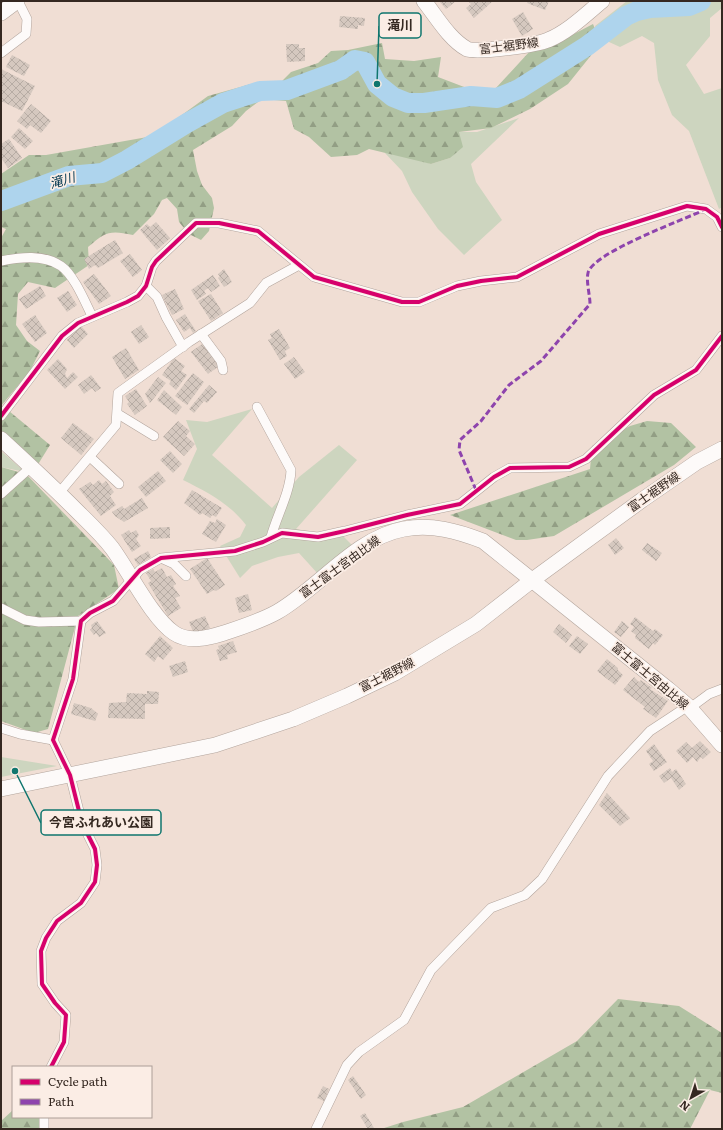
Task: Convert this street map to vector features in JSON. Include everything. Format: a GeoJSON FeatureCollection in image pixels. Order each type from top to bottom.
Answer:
{"type":"FeatureCollection","features":[{"type":"Feature","properties":{"kind":"main road"},"geometry":{"type":"LineString","coordinates":[[1,13],[17,1]]}},
{"type":"Feature","properties":{"kind":"main road","name":"富士裾野線"},"geometry":{"type":"LineString","coordinates":[[424,1],[454,39],[467,49],[480,51],[547,41],[563,32],[602,1]]}},
{"type":"Feature","properties":{"kind":"main road","name":"富士富士宮由比線"},"geometry":{"type":"LineString","coordinates":[[1,439],[59,493],[111,546],[164,626],[176,634],[191,639],[208,638],[249,625],[278,612],[364,546],[383,535],[403,529],[426,527],[454,530],[483,541],[689,707],[722,745]]}},
{"type":"Feature","properties":{"kind":"main road","name":"富士裾野線"},"geometry":{"type":"LineString","coordinates":[[1,789],[215,745],[293,719],[395,673],[476,624],[642,500],[697,462],[722,449]]}},
{"type":"Feature","properties":{"kind":"street"},"geometry":{"type":"LineString","coordinates":[[1,53],[26,34],[27,19],[17,1]]}},
{"type":"Feature","properties":{"kind":"street"},"geometry":{"type":"LineString","coordinates":[[1,416],[62,336],[78,323],[138,296],[146,286],[152,267],[156,261],[196,223],[219,223],[258,230],[314,277],[402,302],[419,302],[457,286],[481,281],[517,277],[598,234],[687,206],[706,209],[717,217],[722,227]]}},
{"type":"Feature","properties":{"kind":"street"},"geometry":{"type":"LineString","coordinates":[[1,261],[23,256],[39,258],[62,266],[74,282],[92,316]]}},
{"type":"Feature","properties":{"kind":"street"},"geometry":{"type":"LineString","coordinates":[[59,493],[116,425],[118,414],[118,393],[201,334],[250,303],[266,283],[299,265]]}},
{"type":"Feature","properties":{"kind":"street"},"geometry":{"type":"LineString","coordinates":[[146,286],[157,297],[166,317],[183,347]]}},
{"type":"Feature","properties":{"kind":"street"},"geometry":{"type":"LineString","coordinates":[[201,334],[221,361],[223,370]]}},
{"type":"Feature","properties":{"kind":"street"},"geometry":{"type":"LineString","coordinates":[[1,608],[25,620],[39,622],[81,621],[90,613],[113,601],[134,579],[140,570],[161,558],[235,551],[263,542],[282,533],[318,537],[460,504],[494,477],[510,468],[569,467],[586,459],[654,395],[696,370],[722,336]]}},
{"type":"Feature","properties":{"kind":"street"},"geometry":{"type":"LineString","coordinates":[[257,407],[291,470],[291,481],[271,537]]}},
{"type":"Feature","properties":{"kind":"street"},"geometry":{"type":"LineString","coordinates":[[118,414],[154,436]]}},
{"type":"Feature","properties":{"kind":"street"},"geometry":{"type":"LineString","coordinates":[[90,457],[119,484]]}},
{"type":"Feature","properties":{"kind":"street"},"geometry":{"type":"LineString","coordinates":[[1,494],[31,467]]}},
{"type":"Feature","properties":{"kind":"street"},"geometry":{"type":"LineString","coordinates":[[161,558],[174,564],[186,576]]}},
{"type":"Feature","properties":{"kind":"street"},"geometry":{"type":"LineString","coordinates":[[52,1066],[64,1042],[66,1015],[54,1003],[42,984],[41,951],[46,938],[57,921],[81,903],[95,882],[97,865],[95,849],[82,823],[70,775],[54,740],[73,679],[81,621]]}},
{"type":"Feature","properties":{"kind":"street"},"geometry":{"type":"LineString","coordinates":[[316,1129],[347,1066],[359,1052],[404,1020],[431,970],[491,908],[525,895],[542,879],[608,776],[650,731],[709,694],[722,690]]}},
{"type":"Feature","properties":{"kind":"street"},"geometry":{"type":"LineString","coordinates":[[1,728],[20,734],[54,740]]}},
{"type":"Feature","properties":{"kind":"street"},"geometry":{"type":"LineString","coordinates":[[44,1118],[44,1129]]}},
{"type":"Feature","properties":{"kind":"green space"},"geometry":{"type":"Polygon","coordinates":[[[627,1],[722,1],[722,8],[710,18],[710,36],[686,65],[704,94],[722,88],[722,207],[719,209],[689,131],[672,115],[658,80],[654,43],[642,36],[620,47],[598,37],[595,26],[627,1]]]}},
{"type":"Feature","properties":{"kind":"green space"},"geometry":{"type":"Polygon","coordinates":[[[593,24],[601,43],[568,84],[530,109],[491,128],[459,132],[463,147],[450,158],[431,164],[369,149],[357,155],[331,157],[309,137],[294,129],[286,101],[262,99],[246,111],[232,126],[193,150],[197,171],[202,185],[212,198],[214,208],[209,231],[201,240],[189,234],[179,222],[177,209],[167,198],[162,200],[154,214],[133,235],[113,233],[104,235],[94,242],[88,247],[89,265],[55,288],[28,282],[18,294],[16,325],[27,341],[40,351],[30,371],[1,406],[1,238],[6,229],[1,227],[1,174],[29,155],[46,155],[153,136],[208,96],[251,84],[281,82],[291,72],[318,63],[331,51],[348,50],[382,43],[385,59],[414,61],[441,57],[438,77],[472,90],[495,89],[530,51],[551,46],[593,24]]]}},
{"type":"Feature","properties":{"kind":"green space"},"geometry":{"type":"Polygon","coordinates":[[[519,118],[471,164],[476,182],[502,220],[464,255],[438,229],[412,192],[402,171],[385,153],[400,153],[431,164],[450,158],[459,132],[477,132],[519,118]]]}},
{"type":"Feature","properties":{"kind":"green space"},"geometry":{"type":"Polygon","coordinates":[[[252,409],[212,455],[272,508],[299,477],[339,445],[357,460],[296,529],[318,533],[336,529],[352,545],[318,574],[299,553],[278,557],[252,566],[240,578],[220,546],[240,537],[246,525],[225,504],[183,480],[197,449],[186,420],[207,422],[252,409]]]}},
{"type":"Feature","properties":{"kind":"green space"},"geometry":{"type":"Polygon","coordinates":[[[9,411],[50,445],[37,466],[1,433],[1,422],[9,411]]]}},
{"type":"Feature","properties":{"kind":"green space"},"geometry":{"type":"Polygon","coordinates":[[[647,421],[671,423],[696,447],[674,465],[554,536],[516,540],[450,515],[590,469],[592,446],[630,426],[647,421]]]}},
{"type":"Feature","properties":{"kind":"green space"},"geometry":{"type":"Polygon","coordinates":[[[1,451],[25,472],[1,467],[1,451]]]}},
{"type":"Feature","properties":{"kind":"green space"},"geometry":{"type":"Polygon","coordinates":[[[1,467],[26,474],[114,565],[119,589],[78,616],[48,729],[34,733],[1,721],[1,467]]]}},
{"type":"Feature","properties":{"kind":"green space"},"geometry":{"type":"Polygon","coordinates":[[[1,757],[57,766],[1,777],[1,757]]]}},
{"type":"Feature","properties":{"kind":"green space"},"geometry":{"type":"Polygon","coordinates":[[[618,999],[679,1006],[722,1033],[722,1093],[710,1090],[690,1129],[381,1129],[463,1107],[577,1041],[618,999]]]}},
{"type":"Feature","properties":{"kind":"green space"},"geometry":{"type":"Polygon","coordinates":[[[12,1111],[12,1118],[39,1118],[41,1129],[1,1129],[1,1121],[12,1111]]]}},
{"type":"Feature","properties":{"kind":"building"},"geometry":{"type":"Polygon","coordinates":[[[439,1],[456,1],[446,9],[439,1]]]}},
{"type":"Feature","properties":{"kind":"building"},"geometry":{"type":"Polygon","coordinates":[[[468,1],[493,1],[474,18],[466,8],[471,4],[468,1]]]}},
{"type":"Feature","properties":{"kind":"building"},"geometry":{"type":"Polygon","coordinates":[[[528,1],[549,1],[545,10],[527,3],[528,1]]]}},
{"type":"Feature","properties":{"kind":"building"},"geometry":{"type":"Polygon","coordinates":[[[523,12],[533,29],[522,36],[512,19],[523,12]]]}},
{"type":"Feature","properties":{"kind":"building"},"geometry":{"type":"Polygon","coordinates":[[[340,16],[365,18],[364,26],[358,25],[358,29],[339,27],[340,16]]]}},
{"type":"Feature","properties":{"kind":"building"},"geometry":{"type":"Polygon","coordinates":[[[286,44],[299,44],[299,48],[305,48],[305,61],[287,62],[286,44]]]}},
{"type":"Feature","properties":{"kind":"building"},"geometry":{"type":"Polygon","coordinates":[[[12,55],[30,65],[24,76],[6,67],[12,55]]]}},
{"type":"Feature","properties":{"kind":"building"},"geometry":{"type":"Polygon","coordinates":[[[1,69],[35,86],[22,111],[1,101],[1,69]]]}},
{"type":"Feature","properties":{"kind":"building"},"geometry":{"type":"Polygon","coordinates":[[[31,104],[51,121],[41,133],[30,125],[27,129],[17,121],[31,104]]]}},
{"type":"Feature","properties":{"kind":"building"},"geometry":{"type":"Polygon","coordinates":[[[19,128],[33,141],[25,149],[11,137],[19,128]]]}},
{"type":"Feature","properties":{"kind":"building"},"geometry":{"type":"Polygon","coordinates":[[[9,139],[22,158],[8,168],[1,158],[1,144],[9,139]]]}},
{"type":"Feature","properties":{"kind":"building"},"geometry":{"type":"Polygon","coordinates":[[[156,222],[170,238],[157,250],[140,230],[147,224],[150,227],[156,222]]]}},
{"type":"Feature","properties":{"kind":"building"},"geometry":{"type":"Polygon","coordinates":[[[115,240],[123,253],[98,268],[95,265],[89,269],[84,259],[115,240]]]}},
{"type":"Feature","properties":{"kind":"building"},"geometry":{"type":"Polygon","coordinates":[[[130,254],[142,270],[133,277],[120,261],[130,254]]]}},
{"type":"Feature","properties":{"kind":"building"},"geometry":{"type":"Polygon","coordinates":[[[224,269],[232,282],[224,287],[218,278],[220,277],[218,274],[224,269]]]}},
{"type":"Feature","properties":{"kind":"building"},"geometry":{"type":"Polygon","coordinates":[[[94,274],[111,296],[99,304],[83,282],[94,274]]]}},
{"type":"Feature","properties":{"kind":"building"},"geometry":{"type":"Polygon","coordinates":[[[213,275],[220,286],[211,292],[208,288],[204,291],[206,294],[197,300],[191,290],[213,275]]]}},
{"type":"Feature","properties":{"kind":"building"},"geometry":{"type":"Polygon","coordinates":[[[40,286],[46,296],[26,309],[19,299],[40,286]]]}},
{"type":"Feature","properties":{"kind":"building"},"geometry":{"type":"Polygon","coordinates":[[[175,289],[184,309],[172,315],[162,295],[175,289]]]}},
{"type":"Feature","properties":{"kind":"building"},"geometry":{"type":"Polygon","coordinates":[[[68,291],[77,305],[67,312],[57,298],[68,291]]]}},
{"type":"Feature","properties":{"kind":"building"},"geometry":{"type":"Polygon","coordinates":[[[211,294],[223,313],[211,321],[198,301],[211,294]]]}},
{"type":"Feature","properties":{"kind":"building"},"geometry":{"type":"Polygon","coordinates":[[[185,314],[196,331],[193,333],[190,328],[184,332],[176,320],[185,314]]]}},
{"type":"Feature","properties":{"kind":"building"},"geometry":{"type":"Polygon","coordinates":[[[35,315],[47,333],[35,342],[22,324],[35,315]]]}},
{"type":"Feature","properties":{"kind":"building"},"geometry":{"type":"Polygon","coordinates":[[[141,325],[149,337],[139,344],[131,332],[141,325]]]}},
{"type":"Feature","properties":{"kind":"building"},"geometry":{"type":"Polygon","coordinates":[[[81,326],[88,334],[74,348],[67,340],[81,326]]]}},
{"type":"Feature","properties":{"kind":"building"},"geometry":{"type":"Polygon","coordinates":[[[279,329],[290,348],[285,351],[287,356],[280,360],[268,340],[272,338],[270,334],[279,329]]]}},
{"type":"Feature","properties":{"kind":"building"},"geometry":{"type":"Polygon","coordinates":[[[202,344],[219,366],[208,374],[191,352],[202,344]]]}},
{"type":"Feature","properties":{"kind":"building"},"geometry":{"type":"Polygon","coordinates":[[[126,348],[139,370],[125,379],[112,357],[126,348]]]}},
{"type":"Feature","properties":{"kind":"building"},"geometry":{"type":"Polygon","coordinates":[[[294,357],[305,372],[295,379],[284,364],[294,357]]]}},
{"type":"Feature","properties":{"kind":"building"},"geometry":{"type":"Polygon","coordinates":[[[174,358],[185,366],[181,371],[187,375],[176,390],[169,384],[171,381],[162,375],[174,358]]]}},
{"type":"Feature","properties":{"kind":"building"},"geometry":{"type":"Polygon","coordinates":[[[58,359],[67,369],[65,374],[67,378],[73,372],[78,377],[65,389],[47,370],[58,359]]]}},
{"type":"Feature","properties":{"kind":"building"},"geometry":{"type":"Polygon","coordinates":[[[193,373],[204,382],[187,405],[175,396],[193,373]]]}},
{"type":"Feature","properties":{"kind":"building"},"geometry":{"type":"Polygon","coordinates":[[[91,375],[101,388],[95,392],[92,388],[84,394],[78,385],[91,375]]]}},
{"type":"Feature","properties":{"kind":"building"},"geometry":{"type":"Polygon","coordinates":[[[158,377],[166,383],[150,403],[145,394],[158,377]]]}},
{"type":"Feature","properties":{"kind":"building"},"geometry":{"type":"Polygon","coordinates":[[[209,385],[217,392],[207,403],[204,401],[194,413],[189,409],[209,385]]]}},
{"type":"Feature","properties":{"kind":"building"},"geometry":{"type":"Polygon","coordinates":[[[136,389],[147,406],[135,415],[127,404],[129,402],[125,396],[136,389]]]}},
{"type":"Feature","properties":{"kind":"building"},"geometry":{"type":"Polygon","coordinates":[[[164,390],[182,407],[176,415],[157,400],[164,390]]]}},
{"type":"Feature","properties":{"kind":"building"},"geometry":{"type":"Polygon","coordinates":[[[178,421],[190,431],[186,436],[195,444],[184,456],[163,437],[178,421]]]}},
{"type":"Feature","properties":{"kind":"building"},"geometry":{"type":"Polygon","coordinates":[[[73,423],[94,439],[81,455],[61,438],[73,423]]]}},
{"type":"Feature","properties":{"kind":"building"},"geometry":{"type":"Polygon","coordinates":[[[170,451],[182,464],[173,473],[160,460],[170,451]]]}},
{"type":"Feature","properties":{"kind":"building"},"geometry":{"type":"Polygon","coordinates":[[[158,471],[166,481],[146,497],[138,487],[158,471]]]}},
{"type":"Feature","properties":{"kind":"building"},"geometry":{"type":"Polygon","coordinates":[[[99,480],[102,484],[106,481],[114,492],[110,496],[116,505],[101,516],[79,489],[90,482],[93,485],[99,480]]]}},
{"type":"Feature","properties":{"kind":"building"},"geometry":{"type":"Polygon","coordinates":[[[192,490],[222,508],[216,517],[212,515],[210,518],[202,513],[200,515],[184,503],[192,490]]]}},
{"type":"Feature","properties":{"kind":"building"},"geometry":{"type":"Polygon","coordinates":[[[142,498],[148,508],[124,522],[112,512],[122,506],[124,509],[142,498]]]}},
{"type":"Feature","properties":{"kind":"building"},"geometry":{"type":"Polygon","coordinates":[[[217,519],[226,525],[216,542],[202,534],[210,521],[215,523],[217,519]]]}},
{"type":"Feature","properties":{"kind":"building"},"geometry":{"type":"Polygon","coordinates":[[[170,527],[170,538],[150,539],[150,528],[170,527]]]}},
{"type":"Feature","properties":{"kind":"building"},"geometry":{"type":"Polygon","coordinates":[[[129,530],[131,533],[136,530],[139,535],[136,539],[141,546],[132,552],[121,535],[129,530]]]}},
{"type":"Feature","properties":{"kind":"building"},"geometry":{"type":"Polygon","coordinates":[[[616,538],[624,548],[615,555],[608,545],[616,538]]]}},
{"type":"Feature","properties":{"kind":"building"},"geometry":{"type":"Polygon","coordinates":[[[647,543],[662,553],[656,561],[642,550],[647,543]]]}},
{"type":"Feature","properties":{"kind":"building"},"geometry":{"type":"Polygon","coordinates":[[[148,551],[151,557],[138,565],[134,559],[148,551]]]}},
{"type":"Feature","properties":{"kind":"building"},"geometry":{"type":"Polygon","coordinates":[[[207,558],[225,585],[216,591],[214,590],[207,594],[190,569],[207,558]]]}},
{"type":"Feature","properties":{"kind":"building"},"geometry":{"type":"Polygon","coordinates":[[[162,568],[167,577],[171,575],[176,584],[173,586],[180,596],[175,598],[181,608],[168,616],[148,583],[151,581],[146,573],[153,569],[155,572],[162,568]]]}},
{"type":"Feature","properties":{"kind":"building"},"geometry":{"type":"Polygon","coordinates":[[[248,594],[252,610],[239,613],[235,598],[248,594]]]}},
{"type":"Feature","properties":{"kind":"building"},"geometry":{"type":"Polygon","coordinates":[[[205,616],[210,628],[194,634],[189,622],[205,616]]]}},
{"type":"Feature","properties":{"kind":"building"},"geometry":{"type":"Polygon","coordinates":[[[635,617],[653,631],[655,629],[663,635],[655,645],[653,643],[649,649],[635,638],[636,635],[631,631],[634,627],[630,624],[635,617]]]}},
{"type":"Feature","properties":{"kind":"building"},"geometry":{"type":"Polygon","coordinates":[[[97,621],[106,633],[99,637],[96,633],[94,635],[90,630],[92,628],[91,625],[97,621]]]}},
{"type":"Feature","properties":{"kind":"building"},"geometry":{"type":"Polygon","coordinates":[[[622,621],[629,627],[621,637],[614,632],[622,621]]]}},
{"type":"Feature","properties":{"kind":"building"},"geometry":{"type":"Polygon","coordinates":[[[559,624],[572,635],[566,643],[553,632],[559,624]]]}},
{"type":"Feature","properties":{"kind":"building"},"geometry":{"type":"Polygon","coordinates":[[[160,636],[173,648],[163,660],[158,656],[154,662],[145,654],[160,636]]]}},
{"type":"Feature","properties":{"kind":"building"},"geometry":{"type":"Polygon","coordinates":[[[577,636],[588,644],[580,654],[569,646],[577,636]]]}},
{"type":"Feature","properties":{"kind":"building"},"geometry":{"type":"Polygon","coordinates":[[[233,641],[237,652],[227,655],[228,659],[220,661],[216,650],[219,649],[218,646],[233,641]]]}},
{"type":"Feature","properties":{"kind":"building"},"geometry":{"type":"Polygon","coordinates":[[[607,659],[618,668],[623,675],[615,685],[597,671],[607,659]]]}},
{"type":"Feature","properties":{"kind":"building"},"geometry":{"type":"Polygon","coordinates":[[[185,661],[188,672],[173,677],[169,666],[185,661]]]}},
{"type":"Feature","properties":{"kind":"building"},"geometry":{"type":"Polygon","coordinates":[[[634,677],[639,682],[641,680],[652,688],[650,689],[668,701],[656,718],[643,709],[645,707],[623,690],[634,677]]]}},
{"type":"Feature","properties":{"kind":"building"},"geometry":{"type":"Polygon","coordinates":[[[147,691],[159,692],[158,704],[145,704],[145,719],[108,718],[109,703],[126,702],[127,693],[147,694],[147,691]]]}},
{"type":"Feature","properties":{"kind":"building"},"geometry":{"type":"Polygon","coordinates":[[[74,703],[91,708],[98,714],[95,721],[71,714],[74,703]]]}},
{"type":"Feature","properties":{"kind":"building"},"geometry":{"type":"Polygon","coordinates":[[[700,741],[711,752],[703,759],[701,757],[697,762],[693,757],[687,763],[676,751],[686,742],[692,748],[700,741]]]}},
{"type":"Feature","properties":{"kind":"building"},"geometry":{"type":"Polygon","coordinates":[[[654,744],[667,762],[654,771],[649,764],[653,761],[646,751],[654,744]]]}},
{"type":"Feature","properties":{"kind":"building"},"geometry":{"type":"Polygon","coordinates":[[[670,768],[672,772],[676,769],[686,784],[679,790],[671,778],[664,783],[659,776],[670,768]]]}},
{"type":"Feature","properties":{"kind":"building"},"geometry":{"type":"Polygon","coordinates":[[[607,793],[630,818],[620,826],[599,805],[607,793]]]}},
{"type":"Feature","properties":{"kind":"building"},"geometry":{"type":"Polygon","coordinates":[[[353,1076],[366,1095],[361,1099],[348,1080],[353,1076]]]}},
{"type":"Feature","properties":{"kind":"building"},"geometry":{"type":"Polygon","coordinates":[[[323,1086],[329,1089],[324,1101],[317,1098],[323,1086]]]}},
{"type":"Feature","properties":{"kind":"building"},"geometry":{"type":"Polygon","coordinates":[[[365,1113],[374,1128],[368,1129],[360,1116],[365,1113]]]}},
{"type":"Feature","properties":{"kind":"waterway","name":"滝川"},"geometry":{"type":"LineString","coordinates":[[1,201],[69,176],[102,173],[127,160],[223,103],[260,91],[287,90],[341,70],[355,60],[365,62],[377,84],[393,97],[408,103],[424,103],[471,96],[497,98],[519,89],[587,46],[626,16],[637,11],[650,8],[689,6],[701,1]]}},
{"type":"Feature","properties":{"kind":"marked path"},"geometry":{"type":"LineString","coordinates":[[476,490],[459,450],[460,440],[481,421],[509,385],[541,361],[590,304],[588,273],[593,265],[621,247],[704,210]]}},
{"type":"Feature","properties":{"kind":"cycle path"},"geometry":{"type":"LineString","coordinates":[[1,416],[62,336],[78,323],[138,296],[146,286],[152,267],[156,261],[196,223],[219,223],[258,231],[314,277],[402,302],[419,302],[457,286],[481,281],[517,277],[599,234],[687,206],[706,209],[717,217],[722,227]]}},
{"type":"Feature","properties":{"kind":"cycle path"},"geometry":{"type":"LineString","coordinates":[[52,1066],[64,1042],[66,1015],[55,1003],[42,984],[41,951],[46,938],[57,921],[81,903],[95,882],[97,865],[95,849],[82,823],[70,775],[53,740],[73,679],[81,621],[90,613],[113,601],[140,570],[161,558],[235,551],[263,542],[282,533],[318,537],[345,531],[407,515],[460,504],[494,477],[510,468],[569,467],[586,459],[654,395],[696,370],[722,336]]}},
{"type":"Feature","properties":{"kind":"place","name":"滝川"},"geometry":{"type":"Point","coordinates":[377,84]}},
{"type":"Feature","properties":{"kind":"place","name":"今宮ふれあい公園"},"geometry":{"type":"Point","coordinates":[15,771]}}]}
